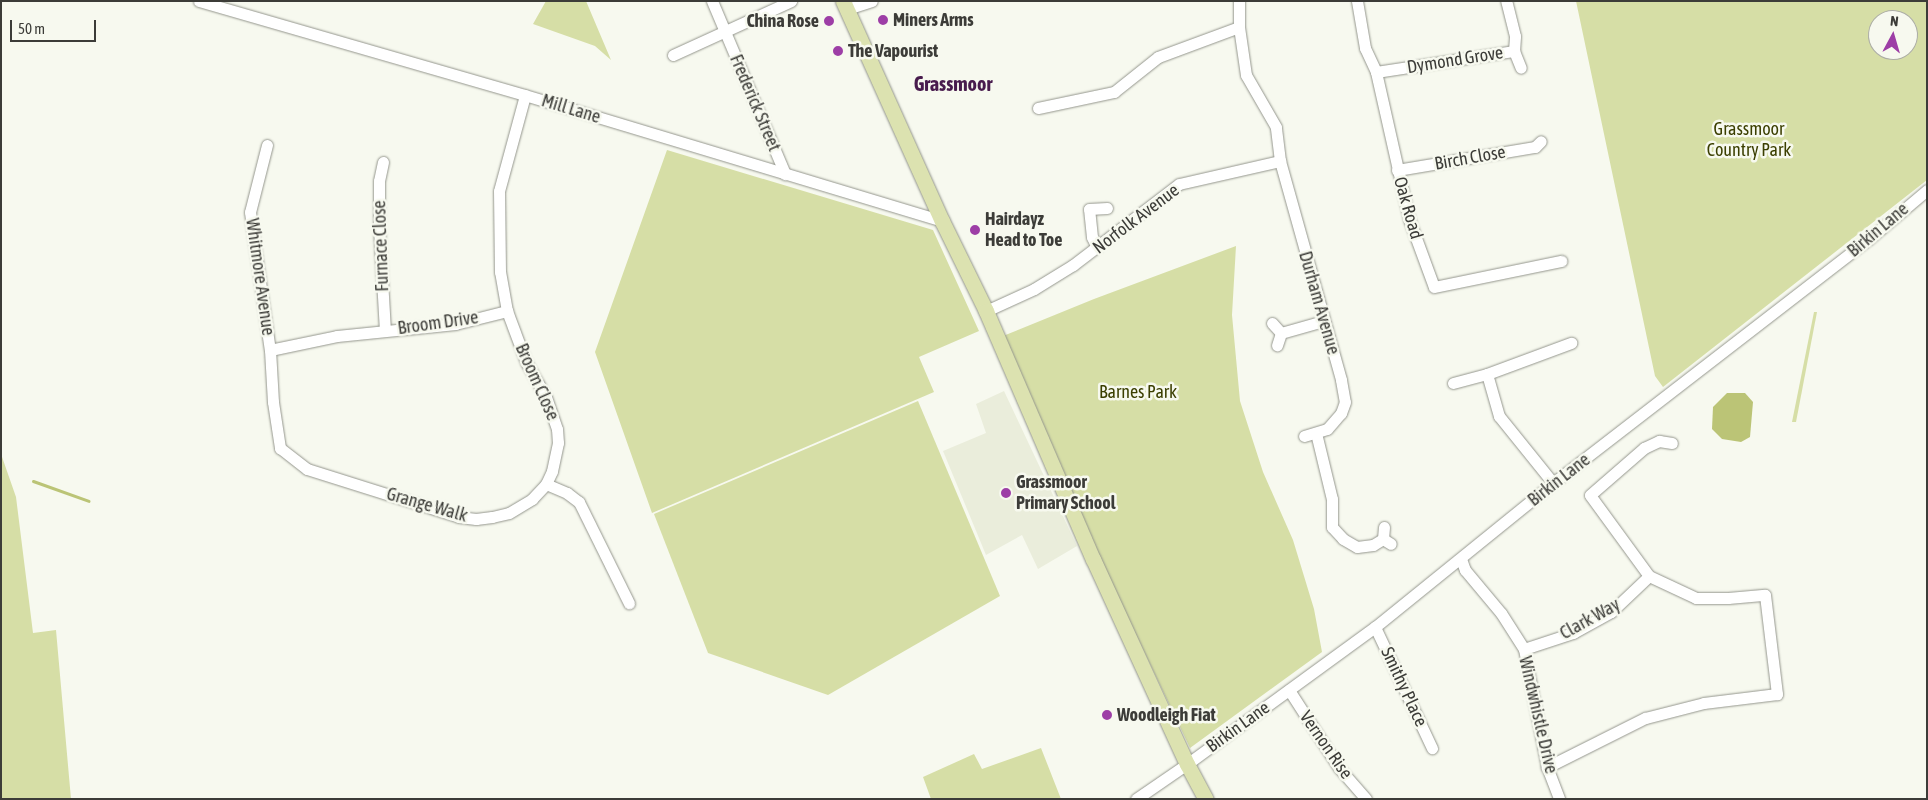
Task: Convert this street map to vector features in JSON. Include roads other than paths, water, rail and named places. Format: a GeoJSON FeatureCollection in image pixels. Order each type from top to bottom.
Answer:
{"type":"FeatureCollection","features":[{"type":"Feature","properties":{"kind":"main road"},"geometry":{"type":"LineString","coordinates":[[845,5],[942,221],[986,311],[1094,559],[1187,764],[1206,799]]}},
{"type":"Feature","properties":{"kind":"street","name":"Mill Lane"},"geometry":{"type":"LineString","coordinates":[[199,1],[526,95],[942,221]]}},
{"type":"Feature","properties":{"kind":"street","name":"Frederick Street"},"geometry":{"type":"LineString","coordinates":[[712,1],[785,174]]}},
{"type":"Feature","properties":{"kind":"street"},"geometry":{"type":"LineString","coordinates":[[673,55],[725,33],[791,1]]}},
{"type":"Feature","properties":{"kind":"street"},"geometry":{"type":"LineString","coordinates":[[845,5],[872,1]]}},
{"type":"Feature","properties":{"kind":"street"},"geometry":{"type":"LineString","coordinates":[[1239,1],[1239,27],[1246,75],[1276,128],[1280,161]]}},
{"type":"Feature","properties":{"kind":"street","name":"Oak Road"},"geometry":{"type":"LineString","coordinates":[[1357,1],[1365,48],[1376,72],[1409,219],[1434,287],[1561,261]]}},
{"type":"Feature","properties":{"kind":"street","name":"Dymond Grove"},"geometry":{"type":"LineString","coordinates":[[1376,72],[1514,51],[1515,36],[1506,1]]}},
{"type":"Feature","properties":{"kind":"street"},"geometry":{"type":"LineString","coordinates":[[1038,108],[1114,92],[1158,57],[1239,27]]}},
{"type":"Feature","properties":{"kind":"street"},"geometry":{"type":"LineString","coordinates":[[1514,51],[1521,68]]}},
{"type":"Feature","properties":{"kind":"street"},"geometry":{"type":"LineString","coordinates":[[507,310],[500,272],[499,191],[526,95]]}},
{"type":"Feature","properties":{"kind":"street","name":"Birch Close"},"geometry":{"type":"LineString","coordinates":[[1397,170],[1535,147],[1542,140]]}},
{"type":"Feature","properties":{"kind":"street","name":"Whitmore Avenue"},"geometry":{"type":"LineString","coordinates":[[267,145],[250,212],[270,350]]}},
{"type":"Feature","properties":{"kind":"street","name":"Norfolk Avenue"},"geometry":{"type":"LineString","coordinates":[[986,311],[1054,277],[1179,184],[1280,161]]}},
{"type":"Feature","properties":{"kind":"street","name":"Durham Avenue"},"geometry":{"type":"LineString","coordinates":[[1280,161],[1323,321],[1341,380],[1345,402],[1341,413],[1328,429],[1304,436]]}},
{"type":"Feature","properties":{"kind":"street","name":"Furnace Close"},"geometry":{"type":"LineString","coordinates":[[383,162],[379,181],[379,218],[385,330]]}},
{"type":"Feature","properties":{"kind":"street","name":"Birkin Lane"},"geometry":{"type":"LineString","coordinates":[[1136,799],[1376,627],[1553,483],[1828,272],[1927,190]]}},
{"type":"Feature","properties":{"kind":"street"},"geometry":{"type":"LineString","coordinates":[[1097,246],[1092,237],[1089,209],[1107,208]]}},
{"type":"Feature","properties":{"kind":"street","name":"Broom Drive"},"geometry":{"type":"LineString","coordinates":[[270,350],[337,336],[455,324],[507,310]]}},
{"type":"Feature","properties":{"kind":"street","name":"Broom Close"},"geometry":{"type":"LineString","coordinates":[[507,310],[526,362],[546,397],[557,429],[556,459],[546,484]]}},
{"type":"Feature","properties":{"kind":"street"},"geometry":{"type":"LineString","coordinates":[[1281,332],[1323,321]]}},
{"type":"Feature","properties":{"kind":"street"},"geometry":{"type":"LineString","coordinates":[[1272,323],[1281,332]]}},
{"type":"Feature","properties":{"kind":"street"},"geometry":{"type":"LineString","coordinates":[[1277,345],[1281,332]]}},
{"type":"Feature","properties":{"kind":"street"},"geometry":{"type":"LineString","coordinates":[[1453,383],[1487,374],[1571,343]]}},
{"type":"Feature","properties":{"kind":"street","name":"Grange Walk"},"geometry":{"type":"LineString","coordinates":[[270,350],[280,448],[307,469],[459,517],[476,519],[492,518],[522,507],[546,484]]}},
{"type":"Feature","properties":{"kind":"street"},"geometry":{"type":"LineString","coordinates":[[1487,374],[1499,416],[1553,483]]}},
{"type":"Feature","properties":{"kind":"street"},"geometry":{"type":"LineString","coordinates":[[1316,433],[1332,499],[1332,527],[1343,539],[1357,547],[1387,542],[1384,527]]}},
{"type":"Feature","properties":{"kind":"street"},"geometry":{"type":"LineString","coordinates":[[1548,767],[1645,718],[1704,703],[1777,694],[1764,595],[1696,598],[1649,576],[1590,495],[1651,444],[1664,440],[1672,443]]}},
{"type":"Feature","properties":{"kind":"street"},"geometry":{"type":"LineString","coordinates":[[546,484],[567,493],[579,502],[629,603]]}},
{"type":"Feature","properties":{"kind":"street","name":"Windwhistle Drive"},"geometry":{"type":"LineString","coordinates":[[1460,560],[1465,570],[1501,613],[1524,650],[1548,767],[1558,799]]}},
{"type":"Feature","properties":{"kind":"street","name":"Clark Way"},"geometry":{"type":"LineString","coordinates":[[1524,650],[1573,633],[1611,612],[1649,576]]}},
{"type":"Feature","properties":{"kind":"street"},"geometry":{"type":"LineString","coordinates":[[613,593],[617,580]]}},
{"type":"Feature","properties":{"kind":"street","name":"Smithy Place"},"geometry":{"type":"LineString","coordinates":[[1376,627],[1432,748]]}},
{"type":"Feature","properties":{"kind":"street","name":"Vernon Rise"},"geometry":{"type":"LineString","coordinates":[[1289,690],[1339,768],[1366,799]]}},
{"type":"Feature","properties":{"kind":"waterway"},"geometry":{"type":"LineString","coordinates":[[33,481],[89,501]]}},
{"type":"Feature","properties":{"kind":"place","name":"Miners Arms"},"geometry":{"type":"Point","coordinates":[883,20]}},
{"type":"Feature","properties":{"kind":"place","name":"China Rose"},"geometry":{"type":"Point","coordinates":[829,21]}},
{"type":"Feature","properties":{"kind":"place","name":"The Vapourist"},"geometry":{"type":"Point","coordinates":[838,51]}},
{"type":"Feature","properties":{"kind":"place","name":"Hairdayz Head to Toe"},"geometry":{"type":"Point","coordinates":[975,230]}},
{"type":"Feature","properties":{"kind":"place","name":"Grassmoor Primary School"},"geometry":{"type":"Point","coordinates":[1006,493]}},
{"type":"Feature","properties":{"kind":"place","name":"Woodleigh Fiat"},"geometry":{"type":"Point","coordinates":[1107,715]}},
{"type":"Feature","properties":{"kind":"district","name":"Grassmoor"},"geometry":{"type":"Point","coordinates":[953,83]}},
{"type":"Feature","properties":{"kind":"park label","name":"Grassmoor Country Park"},"geometry":{"type":"Point","coordinates":[1749,140]}},
{"type":"Feature","properties":{"kind":"park label","name":"Barnes Park"},"geometry":{"type":"Point","coordinates":[1138,392]}}]}
